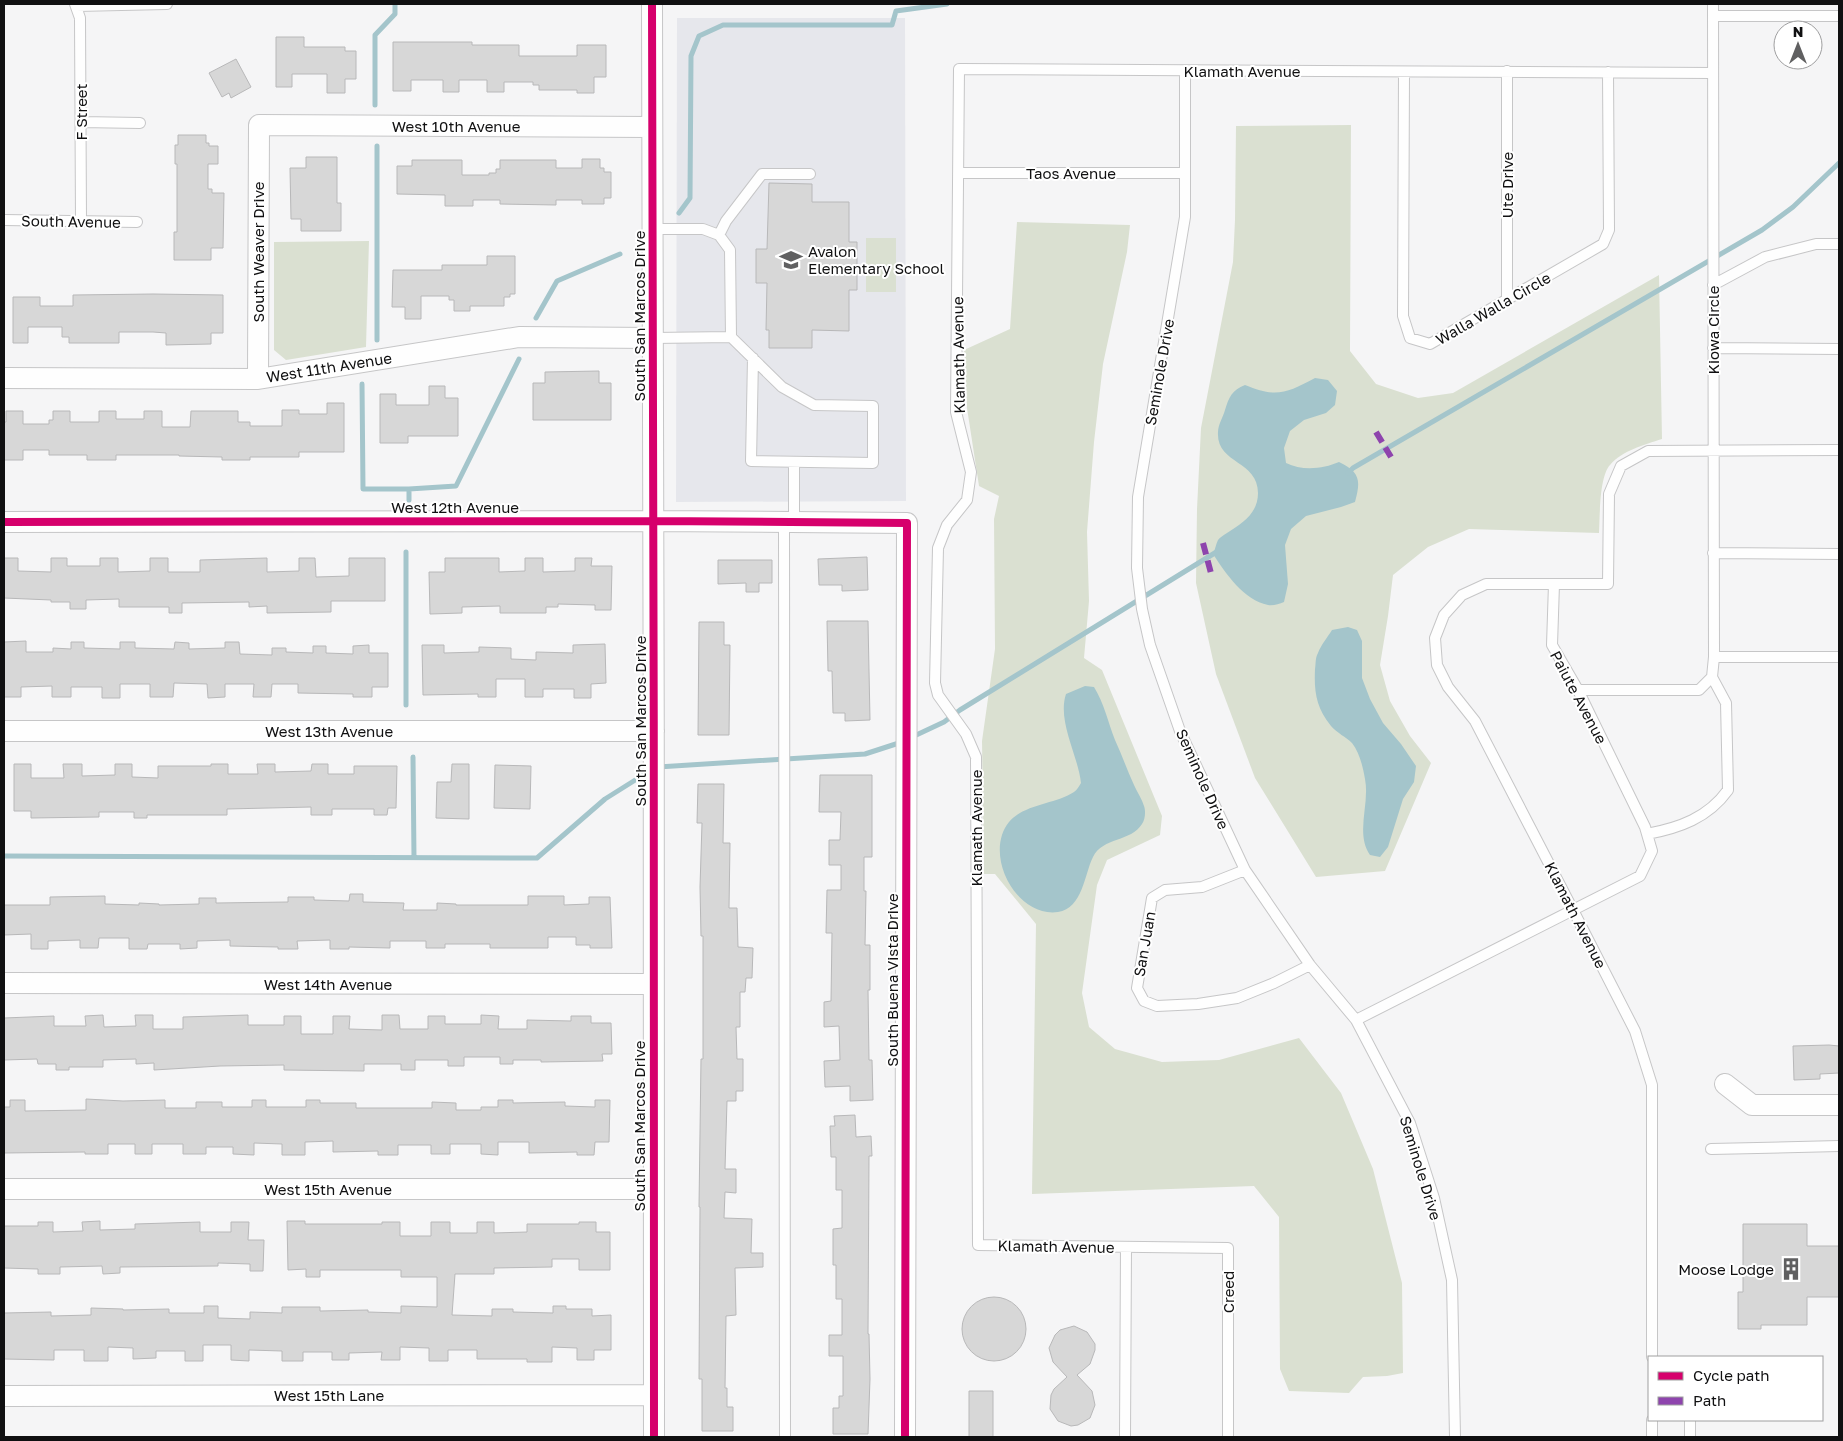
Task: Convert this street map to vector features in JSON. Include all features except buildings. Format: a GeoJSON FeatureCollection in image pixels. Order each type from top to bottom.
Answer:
{"type":"FeatureCollection","features":[{"type":"Feature","properties":{"kind":"street","name":"South San Marcos Drive"},"geometry":{"type":"LineString","coordinates":[[652,4],[654,1437]]}},
{"type":"Feature","properties":{"kind":"street","name":"West 10th Avenue"},"geometry":{"type":"LineString","coordinates":[[259,125],[652,126]]}},
{"type":"Feature","properties":{"kind":"street","name":"South Weaver Drive"},"geometry":{"type":"LineString","coordinates":[[258,379],[259,125]]}},
{"type":"Feature","properties":{"kind":"street","name":"West 11th Avenue"},"geometry":{"type":"LineString","coordinates":[[4,378],[258,379],[519,337],[653,338]]}},
{"type":"Feature","properties":{"kind":"street","name":"West 12th Avenue"},"geometry":{"type":"LineString","coordinates":[[4,522],[653,521],[907,523]]}},
{"type":"Feature","properties":{"kind":"street","name":"South Buena Vista Drive"},"geometry":{"type":"LineString","coordinates":[[905,1437],[907,523]]}},
{"type":"Feature","properties":{"kind":"street","name":"West 13th Avenue"},"geometry":{"type":"LineString","coordinates":[[4,730],[654,731]]}},
{"type":"Feature","properties":{"kind":"street","name":"West 14th Avenue"},"geometry":{"type":"LineString","coordinates":[[4,983],[653,984]]}},
{"type":"Feature","properties":{"kind":"street"},"geometry":{"type":"LineString","coordinates":[[1725,1084],[1752,1105],[1839,1105]]}},
{"type":"Feature","properties":{"kind":"street","name":"West 15th Avenue"},"geometry":{"type":"LineString","coordinates":[[4,1188],[653,1188]]}},
{"type":"Feature","properties":{"kind":"street","name":"West 15th Lane"},"geometry":{"type":"LineString","coordinates":[[4,1396],[654,1395]]}},
{"type":"Feature","properties":{"kind":"lane"},"geometry":{"type":"LineString","coordinates":[[76,5],[167,4]]}},
{"type":"Feature","properties":{"kind":"lane","name":"Kiowa Circle"},"geometry":{"type":"LineString","coordinates":[[1712,677],[1714,657],[1713,4]]}},
{"type":"Feature","properties":{"kind":"lane","name":"F Street"},"geometry":{"type":"LineString","coordinates":[[76,5],[80,18],[81,221]]}},
{"type":"Feature","properties":{"kind":"lane"},"geometry":{"type":"LineString","coordinates":[[1713,16],[1839,16]]}},
{"type":"Feature","properties":{"kind":"lane","name":"Klamath Avenue"},"geometry":{"type":"LineString","coordinates":[[1125,1437],[1126,1247],[978,1246],[976,757],[966,734],[938,695],[936,683],[938,548],[947,525],[967,500],[971,472],[956,412],[959,69],[1713,73]]}},
{"type":"Feature","properties":{"kind":"lane","name":"Seminole Drive"},"geometry":{"type":"LineString","coordinates":[[1185,71],[1185,217],[1138,496],[1139,582],[1142,609],[1150,645],[1180,731],[1245,870],[1310,965],[1356,1020],[1410,1123],[1434,1198],[1452,1280],[1455,1437]]}},
{"type":"Feature","properties":{"kind":"lane","name":"Ute Drive"},"geometry":{"type":"LineString","coordinates":[[1506,71],[1507,300]]}},
{"type":"Feature","properties":{"kind":"lane","name":"Walla Walla Circle"},"geometry":{"type":"LineString","coordinates":[[1404,72],[1403,316],[1410,338],[1430,344],[1603,244],[1609,230],[1608,72]]}},
{"type":"Feature","properties":{"kind":"lane"},"geometry":{"type":"LineString","coordinates":[[81,122],[140,123]]}},
{"type":"Feature","properties":{"kind":"lane","name":"Taos Avenue"},"geometry":{"type":"LineString","coordinates":[[958,173],[1185,174]]}},
{"type":"Feature","properties":{"kind":"lane"},"geometry":{"type":"LineString","coordinates":[[719,235],[726,221],[762,174],[810,174]]}},
{"type":"Feature","properties":{"kind":"lane","name":"South Avenue"},"geometry":{"type":"LineString","coordinates":[[4,220],[138,222]]}},
{"type":"Feature","properties":{"kind":"lane"},"geometry":{"type":"LineString","coordinates":[[652,229],[703,229],[719,235],[730,250],[731,337]]}},
{"type":"Feature","properties":{"kind":"lane"},"geometry":{"type":"LineString","coordinates":[[1713,285],[1765,257],[1816,244],[1839,244]]}},
{"type":"Feature","properties":{"kind":"lane"},"geometry":{"type":"LineString","coordinates":[[653,338],[731,337],[753,358],[782,387],[814,405],[873,406],[873,463],[751,461],[753,358]]}},
{"type":"Feature","properties":{"kind":"lane"},"geometry":{"type":"LineString","coordinates":[[1713,348],[1839,349]]}},
{"type":"Feature","properties":{"kind":"lane"},"geometry":{"type":"LineString","coordinates":[[1554,584],[1608,584],[1609,494],[1621,466],[1648,451],[1839,450]]}},
{"type":"Feature","properties":{"kind":"lane"},"geometry":{"type":"LineString","coordinates":[[785,1437],[790,522],[794,462]]}},
{"type":"Feature","properties":{"kind":"lane"},"geometry":{"type":"LineString","coordinates":[[1713,554],[1839,554]]}},
{"type":"Feature","properties":{"kind":"lane","name":"Klamath Avenue"},"geometry":{"type":"LineString","coordinates":[[1554,584],[1486,584],[1462,595],[1444,615],[1441,623],[1436,638],[1437,665],[1448,687],[1475,721],[1635,1031],[1652,1085],[1652,1356]]}},
{"type":"Feature","properties":{"kind":"lane","name":"Paiute Avenue"},"geometry":{"type":"LineString","coordinates":[[1356,1020],[1640,876],[1652,851],[1647,834],[1578,690],[1552,645],[1554,584]]}},
{"type":"Feature","properties":{"kind":"lane"},"geometry":{"type":"LineString","coordinates":[[1714,657],[1839,657]]}},
{"type":"Feature","properties":{"kind":"lane"},"geometry":{"type":"LineString","coordinates":[[1578,690],[1699,690],[1712,677],[1726,703],[1728,790],[1722,799],[1703,815],[1684,825],[1647,834]]}},
{"type":"Feature","properties":{"kind":"lane","name":"San Juan"},"geometry":{"type":"LineString","coordinates":[[1245,870],[1202,887],[1165,890],[1152,898],[1136,988],[1144,1001],[1157,1006],[1198,1004],[1237,998],[1274,983],[1310,965]]}},
{"type":"Feature","properties":{"kind":"lane"},"geometry":{"type":"LineString","coordinates":[[1711,1149],[1839,1146]]}},
{"type":"Feature","properties":{"kind":"lane","name":"Creed"},"geometry":{"type":"LineString","coordinates":[[1126,1247],[1228,1248],[1228,1437]]}},
{"type":"Feature","properties":{"kind":"lane"},"geometry":{"type":"LineString","coordinates":[[1652,1421],[1652,1437]]}},
{"type":"Feature","properties":{"kind":"lane"},"geometry":{"type":"LineString","coordinates":[[1690,1421],[1690,1437]]}},
{"type":"Feature","properties":{"kind":"shaded area","name":"Avalon Elementary School"},"geometry":{"type":"Polygon","coordinates":[[[677,18],[905,18],[906,501],[676,502],[677,18]]]}},
{"type":"Feature","properties":{"kind":"green space"},"geometry":{"type":"Polygon","coordinates":[[[1351,125],[1350,351],[1376,384],[1418,398],[1453,393],[1659,275],[1662,439],[1621,455],[1610,465],[1606,471],[1602,488],[1599,533],[1469,529],[1428,547],[1393,575],[1380,665],[1390,701],[1410,736],[1431,763],[1385,871],[1316,877],[1255,778],[1216,674],[1196,583],[1197,509],[1201,428],[1233,262],[1236,126],[1351,125]]]}},
{"type":"Feature","properties":{"kind":"green space"},"geometry":{"type":"Polygon","coordinates":[[[1017,222],[1130,225],[1127,252],[1103,364],[1094,442],[1087,532],[1089,601],[1084,658],[1102,670],[1162,816],[1160,835],[1107,860],[1097,885],[1082,993],[1089,1027],[1115,1049],[1162,1062],[1219,1060],[1299,1038],[1341,1093],[1373,1169],[1402,1283],[1403,1373],[1363,1377],[1349,1393],[1289,1391],[1280,1369],[1279,1217],[1254,1186],[1032,1194],[1036,924],[995,874],[984,874],[982,741],[995,649],[994,519],[999,496],[979,486],[967,408],[964,350],[1010,329],[1017,222]]]}},
{"type":"Feature","properties":{"kind":"green space"},"geometry":{"type":"Polygon","coordinates":[[[866,238],[896,238],[896,292],[866,292],[866,238]]]}},
{"type":"Feature","properties":{"kind":"green space"},"geometry":{"type":"Polygon","coordinates":[[[369,241],[366,347],[286,360],[274,350],[274,242],[369,241]]]}},
{"type":"Feature","properties":{"kind":"water"},"geometry":{"type":"Polygon","coordinates":[[[1315,378],[1328,380],[1337,391],[1335,405],[1326,413],[1304,420],[1290,431],[1284,448],[1286,463],[1292,466],[1312,468],[1339,462],[1355,473],[1358,482],[1357,494],[1355,502],[1306,516],[1291,529],[1285,545],[1288,584],[1284,602],[1268,605],[1251,598],[1243,592],[1230,578],[1213,554],[1219,539],[1244,521],[1252,512],[1258,493],[1256,482],[1251,474],[1223,450],[1219,442],[1218,429],[1230,398],[1241,387],[1245,385],[1265,392],[1281,392],[1315,378]]]}},
{"type":"Feature","properties":{"kind":"water"},"geometry":{"type":"Polygon","coordinates":[[[1348,627],[1357,630],[1362,641],[1362,678],[1370,699],[1383,723],[1416,766],[1414,782],[1403,799],[1388,847],[1380,857],[1370,855],[1364,837],[1366,789],[1359,756],[1352,743],[1333,728],[1326,719],[1319,706],[1315,685],[1316,657],[1322,644],[1332,630],[1348,627]]]}},
{"type":"Feature","properties":{"kind":"water"},"geometry":{"type":"Polygon","coordinates":[[[1085,686],[1094,687],[1101,700],[1115,740],[1143,803],[1145,810],[1144,818],[1137,830],[1103,846],[1093,857],[1082,890],[1073,904],[1058,912],[1043,911],[1029,905],[1017,895],[1008,881],[1002,866],[1000,850],[1002,835],[1009,822],[1015,816],[1023,811],[1067,796],[1075,791],[1081,783],[1066,727],[1064,704],[1066,694],[1085,686]]]}},
{"type":"Feature","properties":{"kind":"waterway"},"geometry":{"type":"LineString","coordinates":[[375,105],[375,35],[395,14],[395,4]]}},
{"type":"Feature","properties":{"kind":"waterway"},"geometry":{"type":"LineString","coordinates":[[679,213],[690,198],[691,56],[699,36],[723,25],[892,25],[896,11],[947,4]]}},
{"type":"Feature","properties":{"kind":"waterway"},"geometry":{"type":"LineString","coordinates":[[377,146],[377,340]]}},
{"type":"Feature","properties":{"kind":"waterway"},"geometry":{"type":"LineString","coordinates":[[1348,473],[1353,468],[1762,230],[1793,207],[1839,163]]}},
{"type":"Feature","properties":{"kind":"waterway"},"geometry":{"type":"LineString","coordinates":[[536,318],[557,281],[620,254]]}},
{"type":"Feature","properties":{"kind":"waterway"},"geometry":{"type":"LineString","coordinates":[[362,384],[363,489],[456,486],[519,359]]}},
{"type":"Feature","properties":{"kind":"waterway"},"geometry":{"type":"LineString","coordinates":[[409,489],[409,500]]}},
{"type":"Feature","properties":{"kind":"waterway"},"geometry":{"type":"LineString","coordinates":[[912,737],[944,722],[960,710],[1218,551]]}},
{"type":"Feature","properties":{"kind":"waterway"},"geometry":{"type":"LineString","coordinates":[[406,552],[406,705]]}},
{"type":"Feature","properties":{"kind":"waterway"},"geometry":{"type":"LineString","coordinates":[[658,767],[865,754],[902,742]]}},
{"type":"Feature","properties":{"kind":"waterway"},"geometry":{"type":"LineString","coordinates":[[413,757],[414,858]]}},
{"type":"Feature","properties":{"kind":"waterway"},"geometry":{"type":"LineString","coordinates":[[4,856],[537,858],[605,799],[648,772]]}},
{"type":"Feature","properties":{"kind":"marked path"},"geometry":{"type":"LineString","coordinates":[[1376,432],[1391,457]]}},
{"type":"Feature","properties":{"kind":"marked path"},"geometry":{"type":"LineString","coordinates":[[1203,543],[1212,577]]}},
{"type":"Feature","properties":{"kind":"cycle path"},"geometry":{"type":"LineString","coordinates":[[652,4],[654,1437]]}},
{"type":"Feature","properties":{"kind":"cycle path"},"geometry":{"type":"LineString","coordinates":[[4,522],[653,521],[907,523],[905,1437]]}},
{"type":"Feature","properties":{"kind":"place","name":"Avalon Elementary School"},"geometry":{"type":"Point","coordinates":[791,260]}},
{"type":"Feature","properties":{"kind":"place","name":"Moose Lodge"},"geometry":{"type":"Point","coordinates":[1791,1269]}}]}
